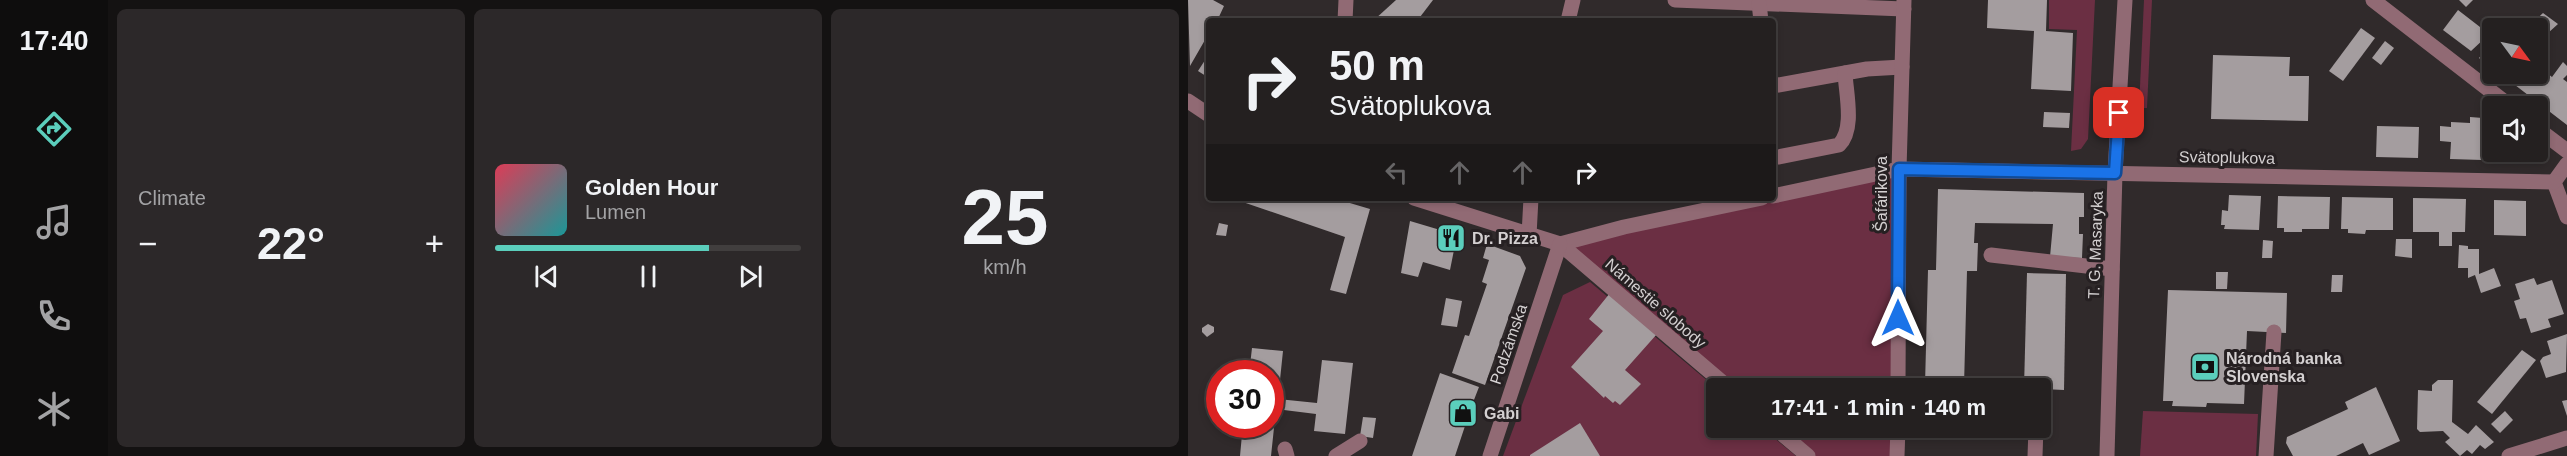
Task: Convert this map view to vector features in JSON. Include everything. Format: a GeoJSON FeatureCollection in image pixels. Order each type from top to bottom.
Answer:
{"type":"FeatureCollection","features":[{"type":"Feature","properties":{"kind":"street"},"geometry":{"type":"LineString","coordinates":[[1345,18],[1346,0]]}},
{"type":"Feature","properties":{"kind":"street"},"geometry":{"type":"LineString","coordinates":[[1569,18],[1573,0]]}},
{"type":"Feature","properties":{"kind":"street"},"geometry":{"type":"LineString","coordinates":[[1675,0],[1904,4]]}},
{"type":"Feature","properties":{"kind":"street","name":"T. G. Masaryka"},"geometry":{"type":"LineString","coordinates":[[2107,456],[2115,173],[2125,0]]}},
{"type":"Feature","properties":{"kind":"street"},"geometry":{"type":"LineString","coordinates":[[2373,0],[2497,96]]}},
{"type":"Feature","properties":{"kind":"street"},"geometry":{"type":"LineString","coordinates":[[1759,3],[1761,18]]}},
{"type":"Feature","properties":{"kind":"street","name":"Šafárikova"},"geometry":{"type":"LineString","coordinates":[[1898,378],[1899,169],[1904,4]]}},
{"type":"Feature","properties":{"kind":"street"},"geometry":{"type":"LineString","coordinates":[[1776,85],[1845,73],[1902,67]]}},
{"type":"Feature","properties":{"kind":"street"},"geometry":{"type":"LineString","coordinates":[[1776,157],[1839,145],[1846,138],[1845,73]]}},
{"type":"Feature","properties":{"kind":"street"},"geometry":{"type":"LineString","coordinates":[[1188,101],[1206,113]]}},
{"type":"Feature","properties":{"kind":"street"},"geometry":{"type":"LineString","coordinates":[[2548,137],[2567,151]]}},
{"type":"Feature","properties":{"kind":"street"},"geometry":{"type":"LineString","coordinates":[[2567,164],[2554,182],[2567,217]]}},
{"type":"Feature","properties":{"kind":"street","name":"Svätoplukova"},"geometry":{"type":"LineString","coordinates":[[1776,195],[1899,169],[2554,182]]}},
{"type":"Feature","properties":{"kind":"street"},"geometry":{"type":"LineString","coordinates":[[1423,201],[1560,244],[1748,201]]}},
{"type":"Feature","properties":{"kind":"street"},"geometry":{"type":"LineString","coordinates":[[1529,235],[1532,201]]}},
{"type":"Feature","properties":{"kind":"street","name":"Námestie slobody"},"geometry":{"type":"LineString","coordinates":[[1560,244],[1717,378]]}},
{"type":"Feature","properties":{"kind":"street","name":"Podzámska"},"geometry":{"type":"LineString","coordinates":[[1490,456],[1560,244]]}},
{"type":"Feature","properties":{"kind":"street"},"geometry":{"type":"LineString","coordinates":[[1991,255],[2112,269]]}},
{"type":"Feature","properties":{"kind":"street"},"geometry":{"type":"LineString","coordinates":[[2266,456],[2274,332]]}},
{"type":"Feature","properties":{"kind":"street"},"geometry":{"type":"LineString","coordinates":[[1787,438],[1808,456]]}},
{"type":"Feature","properties":{"kind":"street"},"geometry":{"type":"LineString","coordinates":[[1897,456],[1898,438]]}},
{"type":"Feature","properties":{"kind":"street"},"geometry":{"type":"LineString","coordinates":[[2035,456],[2036,438]]}},
{"type":"Feature","properties":{"kind":"street"},"geometry":{"type":"LineString","coordinates":[[2509,456],[2567,438]]}},
{"type":"Feature","properties":{"kind":"street"},"geometry":{"type":"LineString","coordinates":[[1336,456],[1360,441]]}},
{"type":"Feature","properties":{"kind":"shaded area"},"geometry":{"type":"Polygon","coordinates":[[[2049,0],[2095,0],[2088,139],[2081,149],[2071,151],[2077,30],[2049,29],[2049,0]]]}},
{"type":"Feature","properties":{"kind":"shaded area"},"geometry":{"type":"Polygon","coordinates":[[[2144,0],[2152,0],[2147,108],[2139,108],[2144,0]]]}},
{"type":"Feature","properties":{"kind":"shaded area"},"geometry":{"type":"Polygon","coordinates":[[[1899,169],[1894,378],[1717,378],[1560,244],[1754,201],[1776,201],[1776,196],[1899,169]]]}},
{"type":"Feature","properties":{"kind":"shaded area"},"geometry":{"type":"Polygon","coordinates":[[[1590,282],[1706,380],[1706,438],[1774,438],[1796,456],[1503,456],[1563,295],[1590,282]]]}},
{"type":"Feature","properties":{"kind":"shaded area"},"geometry":{"type":"Polygon","coordinates":[[[2143,411],[2258,414],[2256,456],[2140,456],[2143,411]]]}},
{"type":"Feature","properties":{"kind":"shaded area"},"geometry":{"type":"Polygon","coordinates":[[[1788,438],[1893,438],[1892,456],[1811,456],[1788,438]]]}},
{"type":"Feature","properties":{"kind":"building"},"geometry":{"type":"Polygon","coordinates":[[[1188,0],[1213,0],[1224,6],[1218,18],[1206,18],[1206,38],[1190,66],[1188,0]]]}},
{"type":"Feature","properties":{"kind":"building"},"geometry":{"type":"Polygon","coordinates":[[[1396,0],[1433,0],[1419,18],[1376,18],[1396,0]]]}},
{"type":"Feature","properties":{"kind":"building"},"geometry":{"type":"Polygon","coordinates":[[[1988,0],[2047,0],[2046,31],[2073,33],[2071,91],[2031,89],[2034,31],[1987,28],[1988,0]]]}},
{"type":"Feature","properties":{"kind":"building"},"geometry":{"type":"Polygon","coordinates":[[[2459,0],[2473,0],[2466,7],[2459,0]]]}},
{"type":"Feature","properties":{"kind":"building"},"geometry":{"type":"Polygon","coordinates":[[[2458,10],[2480,27],[2482,25],[2482,41],[2471,51],[2443,30],[2458,10]]]}},
{"type":"Feature","properties":{"kind":"building"},"geometry":{"type":"Polygon","coordinates":[[[2543,13],[2558,24],[2548,33],[2548,18],[2538,18],[2543,13]]]}},
{"type":"Feature","properties":{"kind":"building"},"geometry":{"type":"Polygon","coordinates":[[[2361,28],[2375,38],[2343,81],[2329,71],[2361,28]]]}},
{"type":"Feature","properties":{"kind":"building"},"geometry":{"type":"Polygon","coordinates":[[[2385,41],[2394,48],[2381,65],[2372,58],[2385,41]]]}},
{"type":"Feature","properties":{"kind":"building"},"geometry":{"type":"Polygon","coordinates":[[[2213,55],[2290,57],[2289,76],[2309,76],[2308,121],[2211,119],[2213,55]]]}},
{"type":"Feature","properties":{"kind":"building"},"geometry":{"type":"Polygon","coordinates":[[[1206,59],[1206,76],[1198,71],[1206,59]]]}},
{"type":"Feature","properties":{"kind":"building"},"geometry":{"type":"Polygon","coordinates":[[[2563,62],[2567,66],[2567,75],[2563,79],[2567,82],[2567,125],[2548,110],[2548,96],[2529,96],[2515,85],[2548,84],[2548,74],[2552,77],[2563,62]]]}},
{"type":"Feature","properties":{"kind":"building"},"geometry":{"type":"Polygon","coordinates":[[[2044,112],[2070,113],[2069,128],[2043,127],[2044,112]]]}},
{"type":"Feature","properties":{"kind":"building"},"geometry":{"type":"Polygon","coordinates":[[[2470,117],[2482,118],[2482,160],[2450,159],[2451,142],[2440,141],[2440,126],[2451,127],[2451,122],[2470,123],[2470,117]]]}},
{"type":"Feature","properties":{"kind":"building"},"geometry":{"type":"Polygon","coordinates":[[[2377,126],[2419,127],[2418,158],[2376,157],[2377,126]]]}},
{"type":"Feature","properties":{"kind":"building"},"geometry":{"type":"Polygon","coordinates":[[[1938,189],[2084,193],[2084,217],[2079,217],[2079,234],[2083,234],[2082,258],[2050,257],[2053,224],[1975,223],[1974,243],[1978,243],[1977,271],[1967,271],[1964,378],[1925,378],[1928,270],[1936,270],[1938,189]]]}},
{"type":"Feature","properties":{"kind":"building"},"geometry":{"type":"Polygon","coordinates":[[[2229,195],[2261,196],[2259,230],[2224,229],[2225,225],[2221,225],[2222,210],[2228,211],[2229,195]]]}},
{"type":"Feature","properties":{"kind":"building"},"geometry":{"type":"Polygon","coordinates":[[[2278,196],[2330,197],[2329,229],[2284,232],[2284,228],[2277,228],[2278,196]]]}},
{"type":"Feature","properties":{"kind":"building"},"geometry":{"type":"Polygon","coordinates":[[[2342,197],[2393,198],[2393,230],[2366,230],[2365,234],[2348,233],[2348,229],[2341,229],[2342,197]]]}},
{"type":"Feature","properties":{"kind":"building"},"geometry":{"type":"Polygon","coordinates":[[[2413,198],[2466,199],[2465,232],[2452,232],[2452,246],[2439,246],[2439,232],[2413,232],[2413,198]]]}},
{"type":"Feature","properties":{"kind":"building"},"geometry":{"type":"Polygon","coordinates":[[[2494,200],[2526,201],[2526,236],[2494,235],[2494,200]]]}},
{"type":"Feature","properties":{"kind":"building"},"geometry":{"type":"Polygon","coordinates":[[[1240,201],[1343,201],[1370,209],[1346,294],[1330,290],[1345,237],[1240,201]]]}},
{"type":"Feature","properties":{"kind":"building"},"geometry":{"type":"Polygon","coordinates":[[[1410,221],[1457,235],[1450,270],[1423,262],[1418,277],[1401,273],[1410,221]]]}},
{"type":"Feature","properties":{"kind":"building"},"geometry":{"type":"Polygon","coordinates":[[[1219,223],[1228,225],[1226,236],[1216,235],[1219,223]]]}},
{"type":"Feature","properties":{"kind":"building"},"geometry":{"type":"Polygon","coordinates":[[[2396,239],[2412,239],[2412,258],[2395,256],[2396,239]]]}},
{"type":"Feature","properties":{"kind":"building"},"geometry":{"type":"Polygon","coordinates":[[[2263,240],[2273,241],[2272,258],[2262,258],[2263,240]]]}},
{"type":"Feature","properties":{"kind":"building"},"geometry":{"type":"Polygon","coordinates":[[[1487,244],[1520,256],[1526,268],[1485,385],[1452,373],[1465,335],[1469,336],[1487,284],[1482,282],[1489,260],[1483,258],[1487,244]]]}},
{"type":"Feature","properties":{"kind":"building"},"geometry":{"type":"Polygon","coordinates":[[[2459,245],[2468,246],[2468,249],[2479,249],[2479,274],[2494,268],[2501,286],[2481,293],[2475,275],[2468,278],[2468,268],[2458,268],[2459,245]]]}},
{"type":"Feature","properties":{"kind":"building"},"geometry":{"type":"Polygon","coordinates":[[[2216,272],[2228,272],[2227,289],[2216,289],[2216,272]]]}},
{"type":"Feature","properties":{"kind":"building"},"geometry":{"type":"Polygon","coordinates":[[[2027,273],[2066,274],[2064,390],[2051,389],[2051,378],[2024,378],[2027,273]]]}},
{"type":"Feature","properties":{"kind":"building"},"geometry":{"type":"Polygon","coordinates":[[[2332,275],[2343,275],[2342,292],[2331,292],[2332,275]]]}},
{"type":"Feature","properties":{"kind":"building"},"geometry":{"type":"Polygon","coordinates":[[[2534,278],[2537,285],[2552,280],[2564,314],[2548,319],[2551,327],[2531,333],[2526,318],[2520,319],[2514,301],[2520,299],[2515,284],[2534,278]]]}},
{"type":"Feature","properties":{"kind":"building","name":"Národná banka Slovenska"},"geometry":{"type":"Polygon","coordinates":[[[2168,290],[2287,293],[2286,333],[2247,331],[2244,404],[2207,403],[2206,407],[2172,406],[2173,401],[2163,401],[2168,290]]]}},
{"type":"Feature","properties":{"kind":"building"},"geometry":{"type":"Polygon","coordinates":[[[1610,293],[1657,334],[1625,370],[1641,384],[1620,405],[1615,401],[1613,403],[1605,396],[1604,398],[1571,367],[1603,331],[1589,319],[1610,293]]]}},
{"type":"Feature","properties":{"kind":"building"},"geometry":{"type":"Polygon","coordinates":[[[1446,298],[1462,301],[1457,327],[1441,325],[1446,298]]]}},
{"type":"Feature","properties":{"kind":"building"},"geometry":{"type":"Polygon","coordinates":[[[1208,324],[1214,327],[1214,332],[1207,337],[1202,332],[1202,328],[1208,324]]]}},
{"type":"Feature","properties":{"kind":"building"},"geometry":{"type":"Polygon","coordinates":[[[2567,334],[2566,372],[2546,378],[2540,361],[2551,354],[2547,341],[2567,334]]]}},
{"type":"Feature","properties":{"kind":"building"},"geometry":{"type":"Polygon","coordinates":[[[1252,348],[1283,351],[1282,360],[1251,360],[1252,348]]]}},
{"type":"Feature","properties":{"kind":"building"},"geometry":{"type":"Polygon","coordinates":[[[2522,350],[2536,360],[2492,414],[2477,402],[2522,350]]]}},
{"type":"Feature","properties":{"kind":"building"},"geometry":{"type":"Polygon","coordinates":[[[1322,360],[1353,363],[1345,434],[1314,431],[1316,414],[1284,410],[1284,400],[1317,403],[1322,360]]]}},
{"type":"Feature","properties":{"kind":"building"},"geometry":{"type":"Polygon","coordinates":[[[1440,373],[1479,387],[1472,405],[1476,407],[1472,418],[1468,417],[1455,456],[1412,456],[1440,373]]]}},
{"type":"Feature","properties":{"kind":"building"},"geometry":{"type":"Polygon","coordinates":[[[2438,380],[2453,380],[2452,422],[2468,434],[2476,425],[2494,442],[2485,449],[2480,445],[2472,454],[2467,450],[2460,456],[2445,442],[2450,438],[2443,431],[2420,432],[2417,429],[2418,390],[2432,391],[2432,385],[2438,380]]]}},
{"type":"Feature","properties":{"kind":"building"},"geometry":{"type":"Polygon","coordinates":[[[2376,387],[2400,441],[2369,455],[2363,443],[2336,456],[2293,456],[2286,443],[2287,437],[2348,409],[2345,402],[2376,387]]]}},
{"type":"Feature","properties":{"kind":"building"},"geometry":{"type":"Polygon","coordinates":[[[2567,400],[2567,416],[2562,401],[2567,400]]]}},
{"type":"Feature","properties":{"kind":"building"},"geometry":{"type":"Polygon","coordinates":[[[2505,411],[2513,420],[2500,433],[2491,424],[2505,411]]]}},
{"type":"Feature","properties":{"kind":"building"},"geometry":{"type":"Polygon","coordinates":[[[1363,417],[1376,418],[1373,438],[1360,436],[1363,417]]]}},
{"type":"Feature","properties":{"kind":"building"},"geometry":{"type":"Polygon","coordinates":[[[1580,423],[1600,456],[1530,456],[1530,455],[1580,423]]]}},
{"type":"Feature","properties":{"kind":"building"},"geometry":{"type":"Polygon","coordinates":[[[1242,438],[1273,438],[1271,456],[1240,456],[1242,438]]]}},
{"type":"Feature","properties":{"kind":"place","name":"Dr. Pizza"},"geometry":{"type":"Point","coordinates":[1451,238]}},
{"type":"Feature","properties":{"kind":"place","name":"Národná banka Slovenska"},"geometry":{"type":"Point","coordinates":[2205,367]}},
{"type":"Feature","properties":{"kind":"place","name":"Gabi"},"geometry":{"type":"Point","coordinates":[1463,413]}},
{"type":"Feature","properties":{"kind":"route"},"geometry":{"type":"LineString","coordinates":[[1898,318],[1899,169],[2115,173],[2119,113]]}}]}
